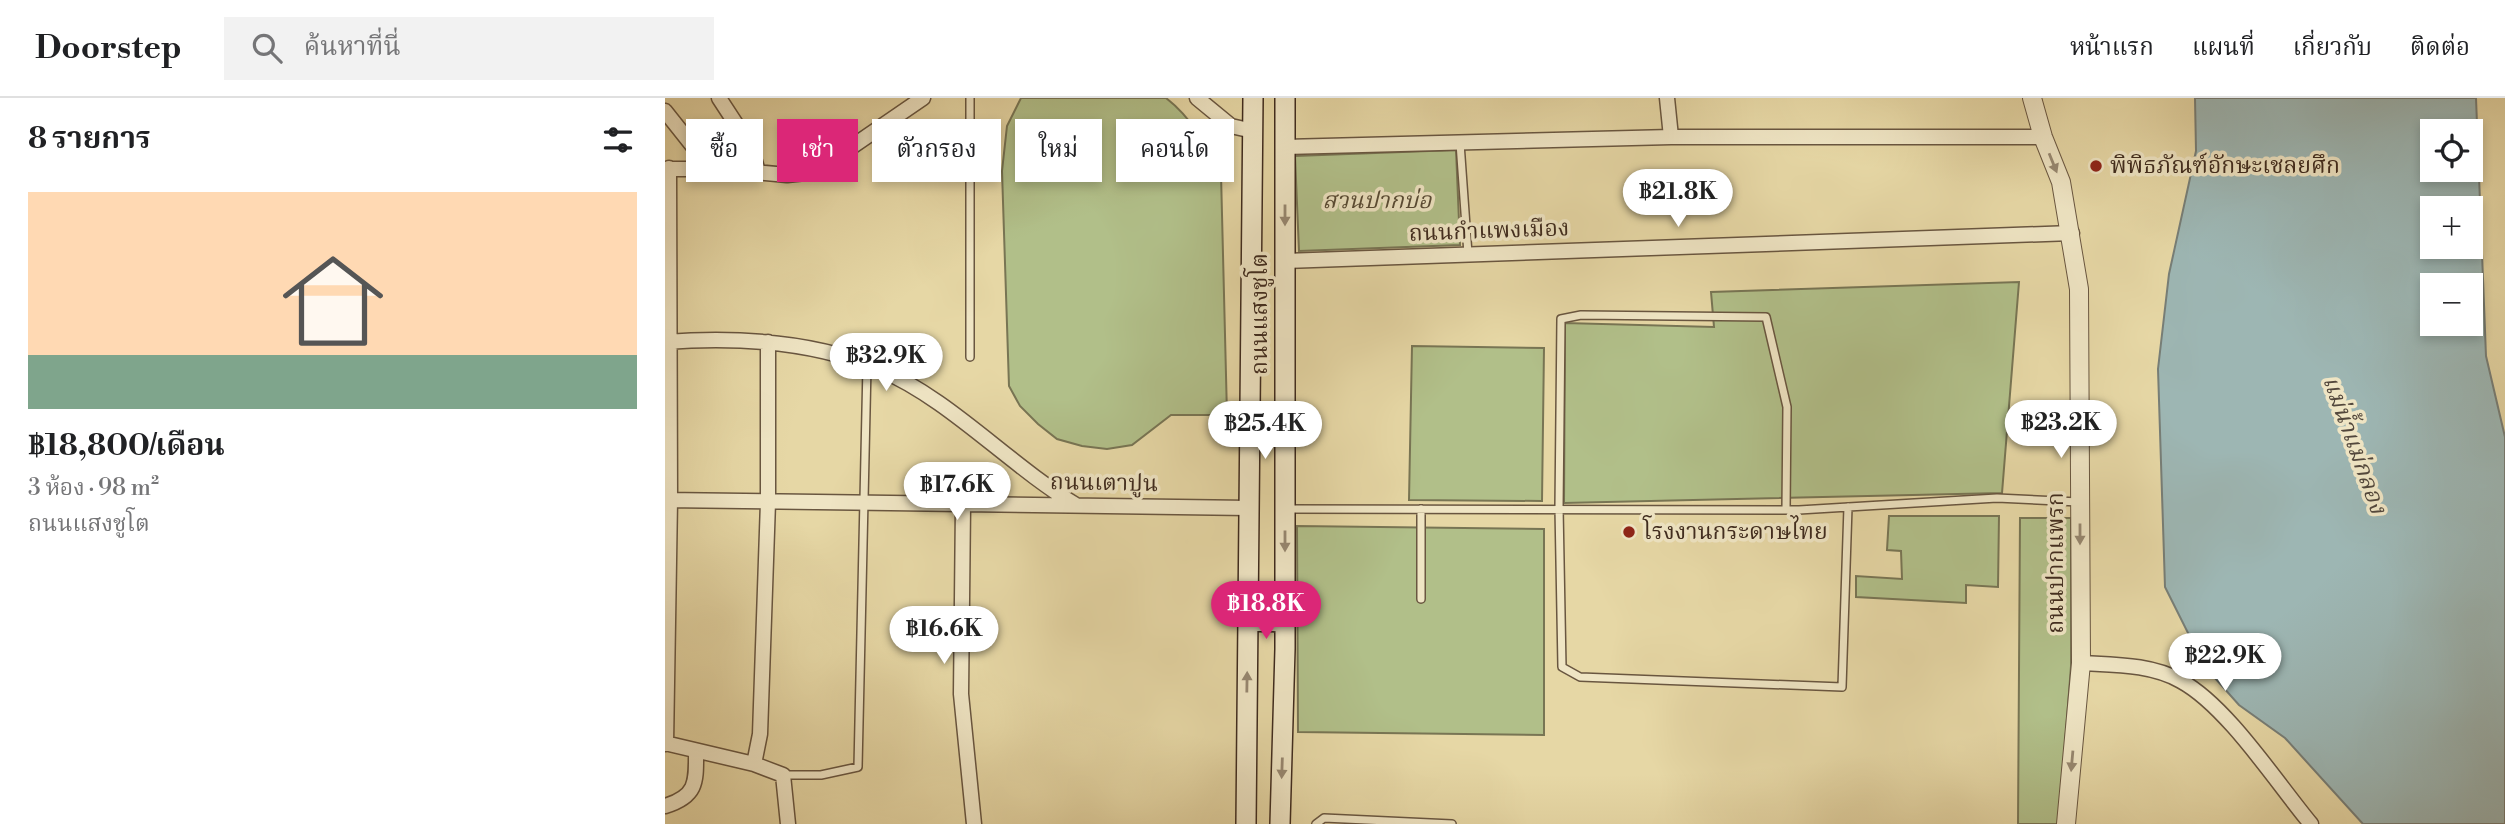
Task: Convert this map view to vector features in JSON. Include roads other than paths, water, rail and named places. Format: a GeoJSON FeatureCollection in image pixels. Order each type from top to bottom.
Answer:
{"type":"FeatureCollection","features":[{"type":"Feature","properties":{"kind":"main road","name":"ถนนแสงชูโต"},"geometry":{"type":"LineString","coordinates":[[1246,824],[1253,98]]}},
{"type":"Feature","properties":{"kind":"main road","name":"ถนนแสงชูโต"},"geometry":{"type":"LineString","coordinates":[[1280,824],[1285,622],[1285,98]]}},
{"type":"Feature","properties":{"kind":"main road"},"geometry":{"type":"LineString","coordinates":[[1248,621],[1285,622]]}},
{"type":"Feature","properties":{"kind":"street"},"geometry":{"type":"LineString","coordinates":[[719,98],[733,119]]}},
{"type":"Feature","properties":{"kind":"street"},"geometry":{"type":"LineString","coordinates":[[763,173],[787,175],[815,172],[923,98]]}},
{"type":"Feature","properties":{"kind":"street"},"geometry":{"type":"LineString","coordinates":[[1197,98],[1231,126],[1253,131]]}},
{"type":"Feature","properties":{"kind":"street"},"geometry":{"type":"LineString","coordinates":[[1667,98],[1671,138]]}},
{"type":"Feature","properties":{"kind":"street","name":"ถนนปากแพรก"},"geometry":{"type":"LineString","coordinates":[[2032,98],[2043,137],[2061,182],[2072,233],[2079,289],[2081,663],[2066,824]]}},
{"type":"Feature","properties":{"kind":"street"},"geometry":{"type":"LineString","coordinates":[[665,111],[686,137]]}},
{"type":"Feature","properties":{"kind":"street"},"geometry":{"type":"LineString","coordinates":[[1285,147],[1671,138],[2043,137]]}},
{"type":"Feature","properties":{"kind":"street"},"geometry":{"type":"LineString","coordinates":[[686,168],[667,168],[665,744],[754,764],[783,775],[788,824]]}},
{"type":"Feature","properties":{"kind":"street","name":"ถนนกำแพงเมือง"},"geometry":{"type":"LineString","coordinates":[[1285,261],[2072,233]]}},
{"type":"Feature","properties":{"kind":"street"},"geometry":{"type":"LineString","coordinates":[[667,342],[768,342],[880,369],[932,400],[1050,489],[1078,506]]}},
{"type":"Feature","properties":{"kind":"street"},"geometry":{"type":"LineString","coordinates":[[754,764],[760,734],[768,502],[768,342]]}},
{"type":"Feature","properties":{"kind":"street","name":"ถนนเตาปูน"},"geometry":{"type":"LineString","coordinates":[[667,500],[1249,508]]}},
{"type":"Feature","properties":{"kind":"street"},"geometry":{"type":"LineString","coordinates":[[963,505],[961,694],[974,824]]}},
{"type":"Feature","properties":{"kind":"street"},"geometry":{"type":"LineString","coordinates":[[2081,663],[2140,667],[2181,681],[2217,709],[2304,822]]}},
{"type":"Feature","properties":{"kind":"street"},"geometry":{"type":"LineString","coordinates":[[665,806],[680,801],[691,791],[696,776],[696,751]]}},
{"type":"Feature","properties":{"kind":"lane"},"geometry":{"type":"LineString","coordinates":[[970,357],[971,98]]}},
{"type":"Feature","properties":{"kind":"lane"},"geometry":{"type":"LineString","coordinates":[[1460,143],[1468,255]]}},
{"type":"Feature","properties":{"kind":"lane"},"geometry":{"type":"LineString","coordinates":[[1786,509],[1787,407],[1766,317],[1594,315],[1561,319],[1559,508],[1562,667],[1580,677],[1842,687],[1848,507]]}},
{"type":"Feature","properties":{"kind":"lane"},"geometry":{"type":"LineString","coordinates":[[783,775],[821,775],[858,767],[867,366]]}},
{"type":"Feature","properties":{"kind":"lane"},"geometry":{"type":"LineString","coordinates":[[1285,509],[1786,509],[1997,498],[2080,502]]}},
{"type":"Feature","properties":{"kind":"lane"},"geometry":{"type":"LineString","coordinates":[[1421,509],[1422,599]]}},
{"type":"Feature","properties":{"kind":"lane"},"geometry":{"type":"LineString","coordinates":[[1316,824],[1324,818],[1452,824]]}},
{"type":"Feature","properties":{"kind":"water","name":"แม่น้ำแม่กลอง"},"geometry":{"type":"Polygon","coordinates":[[[2195,98],[2476,98],[2477,119],[2420,119],[2420,182],[2479,182],[2480,196],[2420,196],[2420,259],[2482,259],[2483,273],[2420,273],[2420,336],[2483,336],[2483,279],[2486,356],[2505,437],[2505,824],[2363,824],[2285,738],[2239,705],[2205,667],[2165,587],[2158,369],[2169,274],[2196,151],[2195,98]]]}},
{"type":"Feature","properties":{"kind":"place","name":"พิพิธภัณฑ์อักษะเชลยศึก"},"geometry":{"type":"Point","coordinates":[2096,166]}},
{"type":"Feature","properties":{"kind":"place","name":"โรงงานกระดาษไทย"},"geometry":{"type":"Point","coordinates":[1629,532]}},
{"type":"Feature","properties":{"kind":"park label","name":"สวนปากบ่อ"},"geometry":{"type":"Point","coordinates":[1377,201]}}]}
